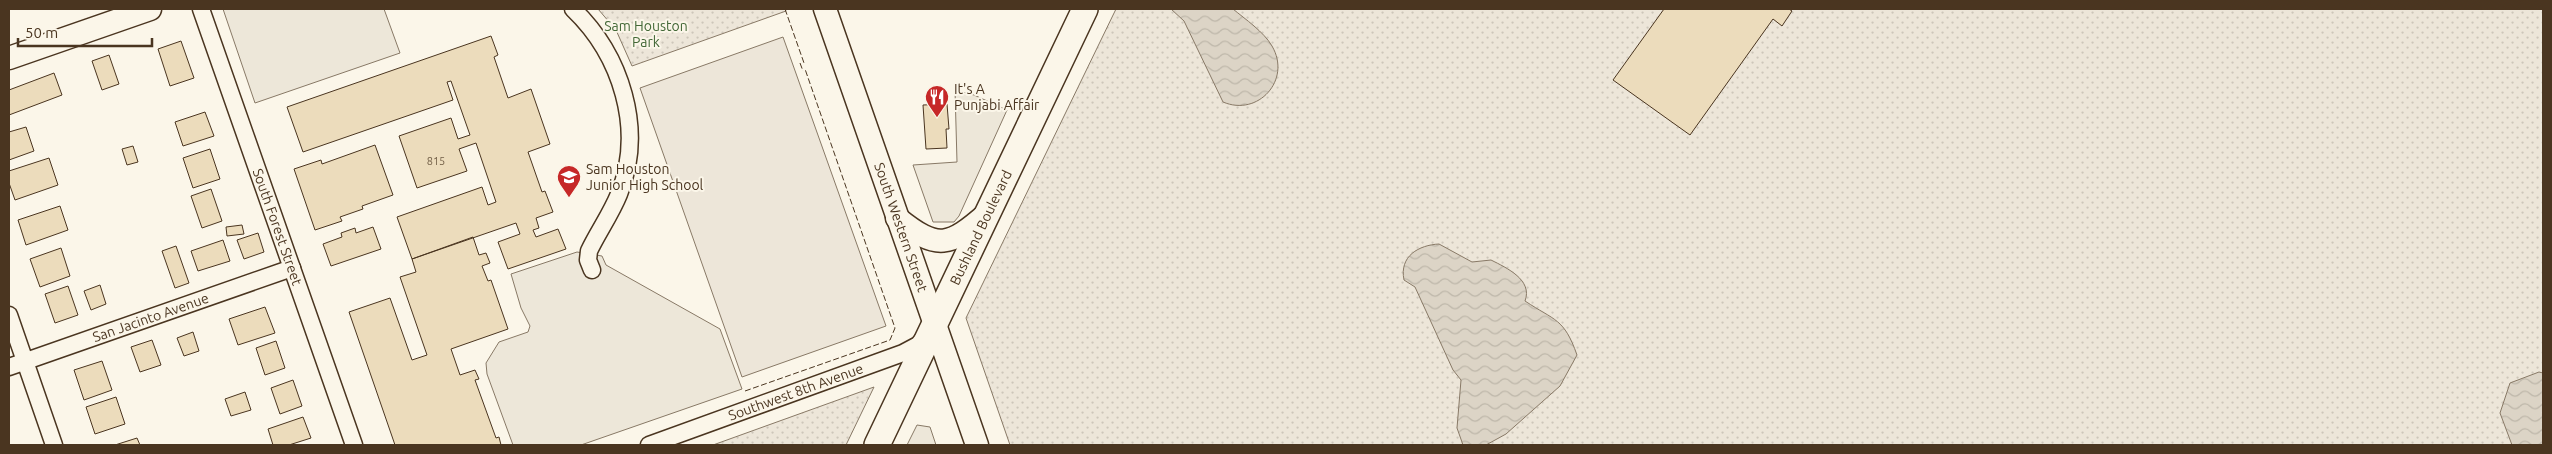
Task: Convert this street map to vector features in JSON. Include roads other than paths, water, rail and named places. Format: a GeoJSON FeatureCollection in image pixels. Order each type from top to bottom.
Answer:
{"type":"FeatureCollection","features":[{"type":"Feature","properties":{"kind":"main road"},"geometry":{"type":"LineString","coordinates":[[9,58],[150,9]]}},
{"type":"Feature","properties":{"kind":"main road","name":"South Western Street"},"geometry":{"type":"LineString","coordinates":[[825,9],[977,445]]}},
{"type":"Feature","properties":{"kind":"main road"},"geometry":{"type":"LineString","coordinates":[[834,35],[838,9]]}},
{"type":"Feature","properties":{"kind":"main road","name":"Bushland Boulevard"},"geometry":{"type":"LineString","coordinates":[[877,445],[935,327],[1085,9]]}},
{"type":"Feature","properties":{"kind":"main road"},"geometry":{"type":"LineString","coordinates":[[897,218],[918,235],[942,241],[968,230],[988,212]]}},
{"type":"Feature","properties":{"kind":"street","name":"South Forest Street"},"geometry":{"type":"LineString","coordinates":[[201,9],[354,445]]}},
{"type":"Feature","properties":{"kind":"street"},"geometry":{"type":"LineString","coordinates":[[573,9],[595,32],[613,64],[626,102],[629,129],[628,156],[620,192],[588,251],[588,260],[592,270]]}},
{"type":"Feature","properties":{"kind":"street","name":"San Jacinto Avenue"},"geometry":{"type":"LineString","coordinates":[[9,367],[292,268]]}},
{"type":"Feature","properties":{"kind":"street"},"geometry":{"type":"LineString","coordinates":[[9,315],[54,445]]}},
{"type":"Feature","properties":{"kind":"street","name":"Southwest 8th Avenue"},"geometry":{"type":"LineString","coordinates":[[652,445],[903,353],[918,345],[935,327]]}},
{"type":"Feature","properties":{"kind":"water"},"geometry":{"type":"Polygon","coordinates":[[[1171,9],[1233,9],[1254,26],[1269,41],[1277,59],[1278,71],[1275,83],[1268,92],[1259,100],[1248,104],[1236,105],[1223,102],[1184,21],[1171,9]]]}},
{"type":"Feature","properties":{"kind":"water"},"geometry":{"type":"Polygon","coordinates":[[[1439,244],[1472,262],[1491,260],[1511,271],[1522,281],[1525,287],[1525,301],[1563,327],[1577,355],[1560,386],[1506,434],[1486,445],[1463,445],[1457,428],[1461,380],[1453,370],[1415,287],[1404,280],[1405,264],[1412,253],[1424,247],[1439,244]]]}},
{"type":"Feature","properties":{"kind":"water"},"geometry":{"type":"Polygon","coordinates":[[[2539,372],[2543,373],[2543,445],[2512,445],[2500,413],[2510,383],[2539,372]]]}},
{"type":"Feature","properties":{"kind":"place","name":"It's A Punjabi Affair"},"geometry":{"type":"Point","coordinates":[937,118]}},
{"type":"Feature","properties":{"kind":"place","name":"Sam Houston Junior High School"},"geometry":{"type":"Point","coordinates":[569,198]}},
{"type":"Feature","properties":{"kind":"park label","name":"Sam Houston Park"},"geometry":{"type":"Point","coordinates":[646,34]}}]}
